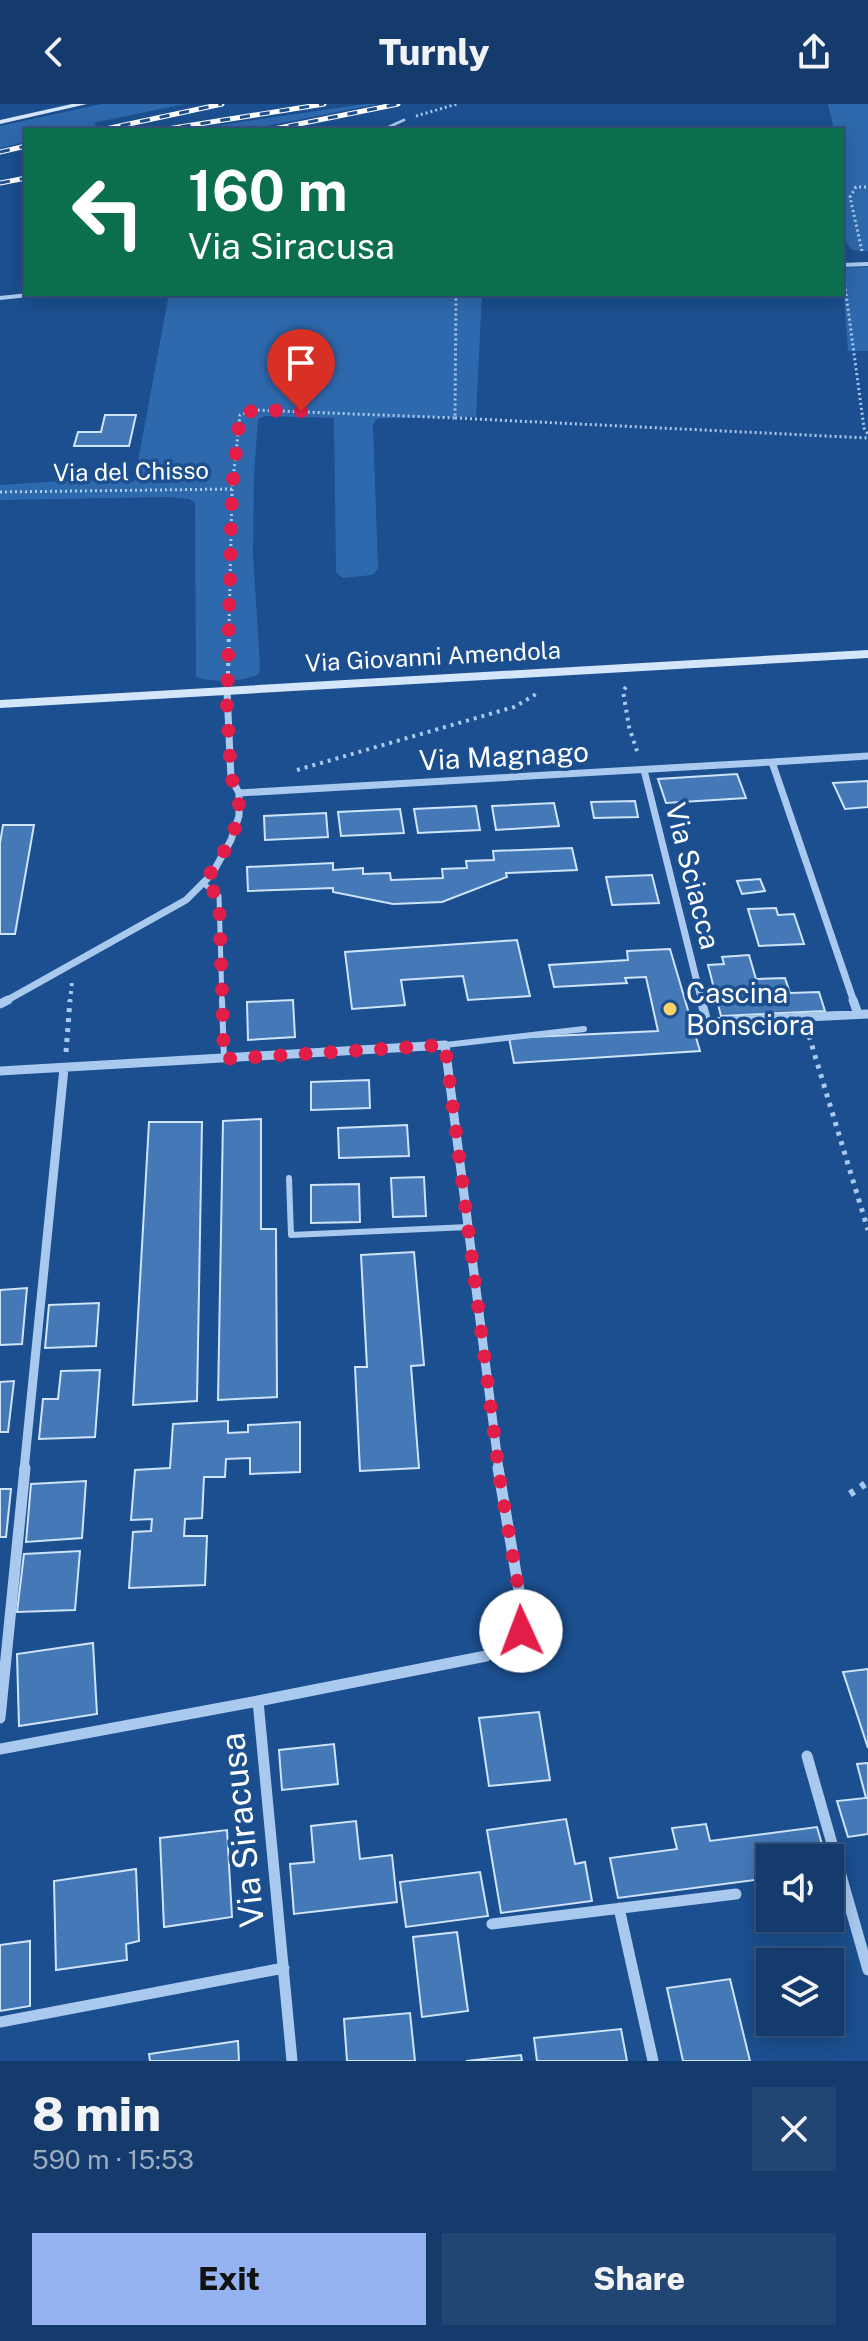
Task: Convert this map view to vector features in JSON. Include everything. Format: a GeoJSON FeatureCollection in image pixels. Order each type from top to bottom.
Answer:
{"type":"FeatureCollection","features":[{"type":"Feature","properties":{"kind":"main road"},"geometry":{"type":"LineString","coordinates":[[0,122],[83,104]]}},
{"type":"Feature","properties":{"kind":"main road","name":"Via Giovanni Amendola"},"geometry":{"type":"LineString","coordinates":[[0,704],[868,654]]}},
{"type":"Feature","properties":{"kind":"street"},"geometry":{"type":"LineString","coordinates":[[844,265],[866,264]]}},
{"type":"Feature","properties":{"kind":"street"},"geometry":{"type":"LineString","coordinates":[[0,298],[24,295]]}},
{"type":"Feature","properties":{"kind":"street"},"geometry":{"type":"LineString","coordinates":[[0,1004],[186,900],[204,884],[235,830],[239,793],[231,778],[227,691]]}},
{"type":"Feature","properties":{"kind":"street","name":"Via Magnago"},"geometry":{"type":"LineString","coordinates":[[239,793],[868,756]]}},
{"type":"Feature","properties":{"kind":"street"},"geometry":{"type":"LineString","coordinates":[[772,762],[858,1014]]}},
{"type":"Feature","properties":{"kind":"street","name":"Via Sciacca"},"geometry":{"type":"LineString","coordinates":[[644,770],[707,1022],[868,1014]]}},
{"type":"Feature","properties":{"kind":"street"},"geometry":{"type":"LineString","coordinates":[[0,1071],[445,1045]]}},
{"type":"Feature","properties":{"kind":"street","name":"Via Siracusa"},"geometry":{"type":"LineString","coordinates":[[292,2061],[258,1701],[486,1656],[504,1648],[521,1631],[524,1620],[501,1488],[445,1045]]}},
{"type":"Feature","properties":{"kind":"street"},"geometry":{"type":"LineString","coordinates":[[0,1718],[64,1068]]}},
{"type":"Feature","properties":{"kind":"street"},"geometry":{"type":"LineString","coordinates":[[0,1749],[258,1701]]}},
{"type":"Feature","properties":{"kind":"street"},"geometry":{"type":"LineString","coordinates":[[807,1756],[868,1970]]}},
{"type":"Feature","properties":{"kind":"street"},"geometry":{"type":"LineString","coordinates":[[492,1924],[736,1894]]}},
{"type":"Feature","properties":{"kind":"street"},"geometry":{"type":"LineString","coordinates":[[619,1908],[653,2061]]}},
{"type":"Feature","properties":{"kind":"street"},"geometry":{"type":"LineString","coordinates":[[0,2022],[284,1968]]}},
{"type":"Feature","properties":{"kind":"lane"},"geometry":{"type":"LineString","coordinates":[[382,128],[404,120]]}},
{"type":"Feature","properties":{"kind":"lane"},"geometry":{"type":"LineString","coordinates":[[204,884],[219,896],[224,1059]]}},
{"type":"Feature","properties":{"kind":"lane"},"geometry":{"type":"LineString","coordinates":[[445,1045],[584,1029]]}},
{"type":"Feature","properties":{"kind":"lane"},"geometry":{"type":"LineString","coordinates":[[289,1178],[291,1235],[468,1227]]}},
{"type":"Feature","properties":{"kind":"path"},"geometry":{"type":"LineString","coordinates":[[404,120],[457,104]]}},
{"type":"Feature","properties":{"kind":"path"},"geometry":{"type":"LineString","coordinates":[[866,264],[850,197],[856,187],[868,187]]}},
{"type":"Feature","properties":{"kind":"path"},"geometry":{"type":"LineString","coordinates":[[456,296],[455,418],[868,436],[864,428],[844,283]]}},
{"type":"Feature","properties":{"kind":"path","name":"Via del Chisso"},"geometry":{"type":"LineString","coordinates":[[0,492],[232,489],[240,415],[255,410],[455,418]]}},
{"type":"Feature","properties":{"kind":"path"},"geometry":{"type":"LineString","coordinates":[[227,691],[232,489]]}},
{"type":"Feature","properties":{"kind":"path"},"geometry":{"type":"LineString","coordinates":[[644,770],[629,727],[623,691],[649,679],[659,666]]}},
{"type":"Feature","properties":{"kind":"path","name":"Via Magnago"},"geometry":{"type":"LineString","coordinates":[[291,772],[514,707],[546,688]]}},
{"type":"Feature","properties":{"kind":"path"},"geometry":{"type":"LineString","coordinates":[[64,1068],[74,965]]}},
{"type":"Feature","properties":{"kind":"path"},"geometry":{"type":"LineString","coordinates":[[803,1017],[868,1230]]}},
{"type":"Feature","properties":{"kind":"path"},"geometry":{"type":"LineString","coordinates":[[850,1494],[868,1482]]}},
{"type":"Feature","properties":{"kind":"shaded area"},"geometry":{"type":"Polygon","coordinates":[[[102,104],[185,104],[93,123],[98,127],[24,128],[24,142],[0,148],[0,126],[102,104]]]}},
{"type":"Feature","properties":{"kind":"shaded area"},"geometry":{"type":"Polygon","coordinates":[[[365,104],[378,104],[256,128],[200,128],[365,104]]]}},
{"type":"Feature","properties":{"kind":"shaded area"},"geometry":{"type":"Polygon","coordinates":[[[828,104],[868,104],[868,251],[852,250],[844,240],[844,128],[834,128],[828,104]]]}},
{"type":"Feature","properties":{"kind":"shaded area"},"geometry":{"type":"Polygon","coordinates":[[[868,267],[868,351],[848,351],[844,268],[868,267]]]}},
{"type":"Feature","properties":{"kind":"shaded area"},"geometry":{"type":"Polygon","coordinates":[[[169,296],[482,296],[476,417],[387,418],[377,419],[373,424],[378,569],[372,575],[343,578],[336,572],[334,418],[265,416],[258,419],[253,554],[259,674],[220,681],[196,677],[195,503],[189,499],[170,497],[0,500],[0,485],[77,480],[134,482],[169,296]]]}},
{"type":"Feature","properties":{"kind":"building"},"geometry":{"type":"Polygon","coordinates":[[[105,415],[136,415],[129,446],[74,446],[78,432],[101,432],[105,415]]]}},
{"type":"Feature","properties":{"kind":"building"},"geometry":{"type":"Polygon","coordinates":[[[737,774],[746,798],[666,803],[658,779],[737,774]]]}},
{"type":"Feature","properties":{"kind":"building"},"geometry":{"type":"Polygon","coordinates":[[[868,781],[868,807],[845,809],[833,783],[868,781]]]}},
{"type":"Feature","properties":{"kind":"building"},"geometry":{"type":"Polygon","coordinates":[[[635,801],[638,817],[594,818],[591,802],[635,801]]]}},
{"type":"Feature","properties":{"kind":"building"},"geometry":{"type":"Polygon","coordinates":[[[554,803],[559,826],[496,830],[492,806],[554,803]]]}},
{"type":"Feature","properties":{"kind":"building"},"geometry":{"type":"Polygon","coordinates":[[[476,806],[480,830],[418,833],[414,809],[476,806]]]}},
{"type":"Feature","properties":{"kind":"building"},"geometry":{"type":"Polygon","coordinates":[[[400,809],[404,833],[341,836],[338,812],[400,809]]]}},
{"type":"Feature","properties":{"kind":"building"},"geometry":{"type":"Polygon","coordinates":[[[326,813],[328,837],[265,840],[264,816],[326,813]]]}},
{"type":"Feature","properties":{"kind":"building"},"geometry":{"type":"Polygon","coordinates":[[[3,825],[34,825],[15,934],[0,934],[0,843],[3,825]]]}},
{"type":"Feature","properties":{"kind":"building"},"geometry":{"type":"Polygon","coordinates":[[[572,848],[577,870],[506,873],[507,877],[442,902],[393,904],[333,892],[333,888],[248,891],[247,867],[333,863],[333,870],[363,868],[363,874],[390,873],[391,880],[443,878],[442,869],[467,868],[466,861],[494,860],[493,851],[572,848]]]}},
{"type":"Feature","properties":{"kind":"building"},"geometry":{"type":"Polygon","coordinates":[[[652,875],[659,903],[612,905],[606,877],[652,875]]]}},
{"type":"Feature","properties":{"kind":"building"},"geometry":{"type":"Polygon","coordinates":[[[760,879],[765,891],[742,894],[737,881],[760,879]]]}},
{"type":"Feature","properties":{"kind":"building"},"geometry":{"type":"Polygon","coordinates":[[[776,908],[778,915],[794,914],[804,944],[759,946],[748,909],[776,908]]]}},
{"type":"Feature","properties":{"kind":"building"},"geometry":{"type":"Polygon","coordinates":[[[517,940],[530,996],[468,1000],[463,976],[401,980],[405,1005],[352,1009],[345,952],[517,940]]]}},
{"type":"Feature","properties":{"kind":"building","name":"Cascina Bonsciora"},"geometry":{"type":"Polygon","coordinates":[[[670,949],[700,1051],[514,1063],[509,1038],[658,1031],[646,977],[625,978],[627,983],[554,987],[549,965],[628,960],[627,951],[670,949]]]}},
{"type":"Feature","properties":{"kind":"building"},"geometry":{"type":"Polygon","coordinates":[[[749,955],[756,979],[785,978],[790,993],[819,992],[825,1011],[721,1016],[708,965],[724,964],[722,957],[749,955]]]}},
{"type":"Feature","properties":{"kind":"building"},"geometry":{"type":"Polygon","coordinates":[[[293,1000],[295,1037],[248,1040],[247,1002],[293,1000]]]}},
{"type":"Feature","properties":{"kind":"building"},"geometry":{"type":"Polygon","coordinates":[[[369,1080],[370,1108],[311,1110],[311,1082],[369,1080]]]}},
{"type":"Feature","properties":{"kind":"building"},"geometry":{"type":"Polygon","coordinates":[[[261,1119],[261,1229],[276,1229],[277,1397],[218,1400],[223,1121],[261,1119]]]}},
{"type":"Feature","properties":{"kind":"building"},"geometry":{"type":"Polygon","coordinates":[[[149,1122],[202,1122],[197,1401],[133,1405],[149,1122]]]}},
{"type":"Feature","properties":{"kind":"building"},"geometry":{"type":"Polygon","coordinates":[[[407,1125],[409,1156],[339,1158],[338,1128],[407,1125]]]}},
{"type":"Feature","properties":{"kind":"building"},"geometry":{"type":"Polygon","coordinates":[[[424,1177],[426,1216],[393,1217],[391,1178],[424,1177]]]}},
{"type":"Feature","properties":{"kind":"building"},"geometry":{"type":"Polygon","coordinates":[[[359,1184],[360,1222],[311,1223],[311,1185],[359,1184]]]}},
{"type":"Feature","properties":{"kind":"building"},"geometry":{"type":"Polygon","coordinates":[[[414,1252],[424,1365],[411,1366],[419,1468],[360,1471],[355,1367],[367,1367],[361,1255],[414,1252]]]}},
{"type":"Feature","properties":{"kind":"building"},"geometry":{"type":"Polygon","coordinates":[[[27,1288],[22,1344],[0,1345],[0,1290],[27,1288]]]}},
{"type":"Feature","properties":{"kind":"building"},"geometry":{"type":"Polygon","coordinates":[[[99,1303],[96,1346],[45,1348],[49,1305],[99,1303]]]}},
{"type":"Feature","properties":{"kind":"building"},"geometry":{"type":"Polygon","coordinates":[[[100,1370],[95,1437],[39,1439],[43,1399],[58,1399],[61,1371],[100,1370]]]}},
{"type":"Feature","properties":{"kind":"building"},"geometry":{"type":"Polygon","coordinates":[[[14,1381],[8,1432],[0,1432],[0,1382],[14,1381]]]}},
{"type":"Feature","properties":{"kind":"building"},"geometry":{"type":"Polygon","coordinates":[[[228,1421],[228,1433],[248,1432],[248,1425],[300,1422],[300,1472],[250,1474],[250,1458],[226,1459],[225,1477],[204,1477],[202,1518],[185,1519],[184,1536],[207,1536],[205,1585],[129,1588],[133,1532],[151,1531],[152,1519],[131,1520],[135,1470],[170,1468],[173,1424],[228,1421]]]}},
{"type":"Feature","properties":{"kind":"building"},"geometry":{"type":"Polygon","coordinates":[[[86,1481],[82,1538],[26,1542],[31,1484],[86,1481]]]}},
{"type":"Feature","properties":{"kind":"building"},"geometry":{"type":"Polygon","coordinates":[[[0,1489],[11,1489],[6,1537],[0,1537],[0,1489]]]}},
{"type":"Feature","properties":{"kind":"building"},"geometry":{"type":"Polygon","coordinates":[[[80,1551],[75,1610],[17,1612],[24,1554],[80,1551]]]}},
{"type":"Feature","properties":{"kind":"building"},"geometry":{"type":"Polygon","coordinates":[[[93,1643],[97,1714],[19,1726],[17,1654],[93,1643]]]}},
{"type":"Feature","properties":{"kind":"building"},"geometry":{"type":"Polygon","coordinates":[[[868,1669],[868,1748],[843,1672],[868,1669]]]}},
{"type":"Feature","properties":{"kind":"building"},"geometry":{"type":"Polygon","coordinates":[[[539,1712],[550,1780],[489,1786],[479,1718],[539,1712]]]}},
{"type":"Feature","properties":{"kind":"building"},"geometry":{"type":"Polygon","coordinates":[[[334,1744],[338,1784],[282,1790],[279,1750],[334,1744]]]}},
{"type":"Feature","properties":{"kind":"building"},"geometry":{"type":"Polygon","coordinates":[[[868,1763],[868,1834],[848,1837],[837,1801],[866,1798],[857,1764],[868,1763]]]}},
{"type":"Feature","properties":{"kind":"building"},"geometry":{"type":"Polygon","coordinates":[[[566,1819],[575,1864],[585,1862],[592,1901],[501,1913],[487,1830],[566,1819]]]}},
{"type":"Feature","properties":{"kind":"building"},"geometry":{"type":"Polygon","coordinates":[[[356,1821],[360,1859],[392,1855],[397,1902],[294,1914],[290,1864],[314,1862],[311,1826],[356,1821]]]}},
{"type":"Feature","properties":{"kind":"building"},"geometry":{"type":"Polygon","coordinates":[[[706,1824],[710,1841],[817,1827],[822,1844],[756,1844],[756,1880],[618,1898],[610,1858],[677,1849],[672,1828],[706,1824]]]}},
{"type":"Feature","properties":{"kind":"building"},"geometry":{"type":"Polygon","coordinates":[[[227,1830],[232,1917],[164,1927],[160,1838],[227,1830]]]}},
{"type":"Feature","properties":{"kind":"building"},"geometry":{"type":"Polygon","coordinates":[[[136,1869],[139,1941],[126,1944],[127,1960],[56,1970],[54,1881],[136,1869]]]}},
{"type":"Feature","properties":{"kind":"building"},"geometry":{"type":"Polygon","coordinates":[[[480,1872],[488,1916],[406,1927],[400,1882],[480,1872]]]}},
{"type":"Feature","properties":{"kind":"building"},"geometry":{"type":"Polygon","coordinates":[[[457,1932],[468,2011],[422,2017],[413,1937],[457,1932]]]}},
{"type":"Feature","properties":{"kind":"building"},"geometry":{"type":"Polygon","coordinates":[[[30,1941],[30,2006],[0,2011],[0,1945],[30,1941]]]}},
{"type":"Feature","properties":{"kind":"building"},"geometry":{"type":"Polygon","coordinates":[[[730,1979],[750,2061],[683,2061],[667,1988],[730,1979]]]}},
{"type":"Feature","properties":{"kind":"building"},"geometry":{"type":"Polygon","coordinates":[[[410,2013],[415,2061],[347,2061],[344,2019],[410,2013]]]}},
{"type":"Feature","properties":{"kind":"building"},"geometry":{"type":"Polygon","coordinates":[[[621,2029],[627,2061],[537,2061],[534,2038],[621,2029]]]}},
{"type":"Feature","properties":{"kind":"building"},"geometry":{"type":"Polygon","coordinates":[[[238,2041],[239,2061],[150,2061],[149,2054],[238,2041]]]}},
{"type":"Feature","properties":{"kind":"building"},"geometry":{"type":"Polygon","coordinates":[[[521,2055],[522,2061],[466,2061],[521,2055]]]}},
{"type":"Feature","properties":{"kind":"railway"},"geometry":{"type":"LineString","coordinates":[[110,128],[222,104]]}},
{"type":"Feature","properties":{"kind":"railway"},"geometry":{"type":"LineString","coordinates":[[174,128],[324,104]]}},
{"type":"Feature","properties":{"kind":"railway"},"geometry":{"type":"LineString","coordinates":[[279,128],[398,104]]}},
{"type":"Feature","properties":{"kind":"railway"},"geometry":{"type":"LineString","coordinates":[[0,152],[24,146]]}},
{"type":"Feature","properties":{"kind":"railway"},"geometry":{"type":"LineString","coordinates":[[0,183],[24,178]]}},
{"type":"Feature","properties":{"kind":"place","name":"Cascina Bonsciora"},"geometry":{"type":"Point","coordinates":[670,1009]}},
{"type":"Feature","properties":{"kind":"route"},"geometry":{"type":"LineString","coordinates":[[301,411],[255,410],[240,415],[232,489],[227,706],[231,778],[239,793],[239,816],[231,840],[204,884],[219,896],[224,1059],[445,1045],[501,1488],[524,1620],[521,1631]]}}]}
